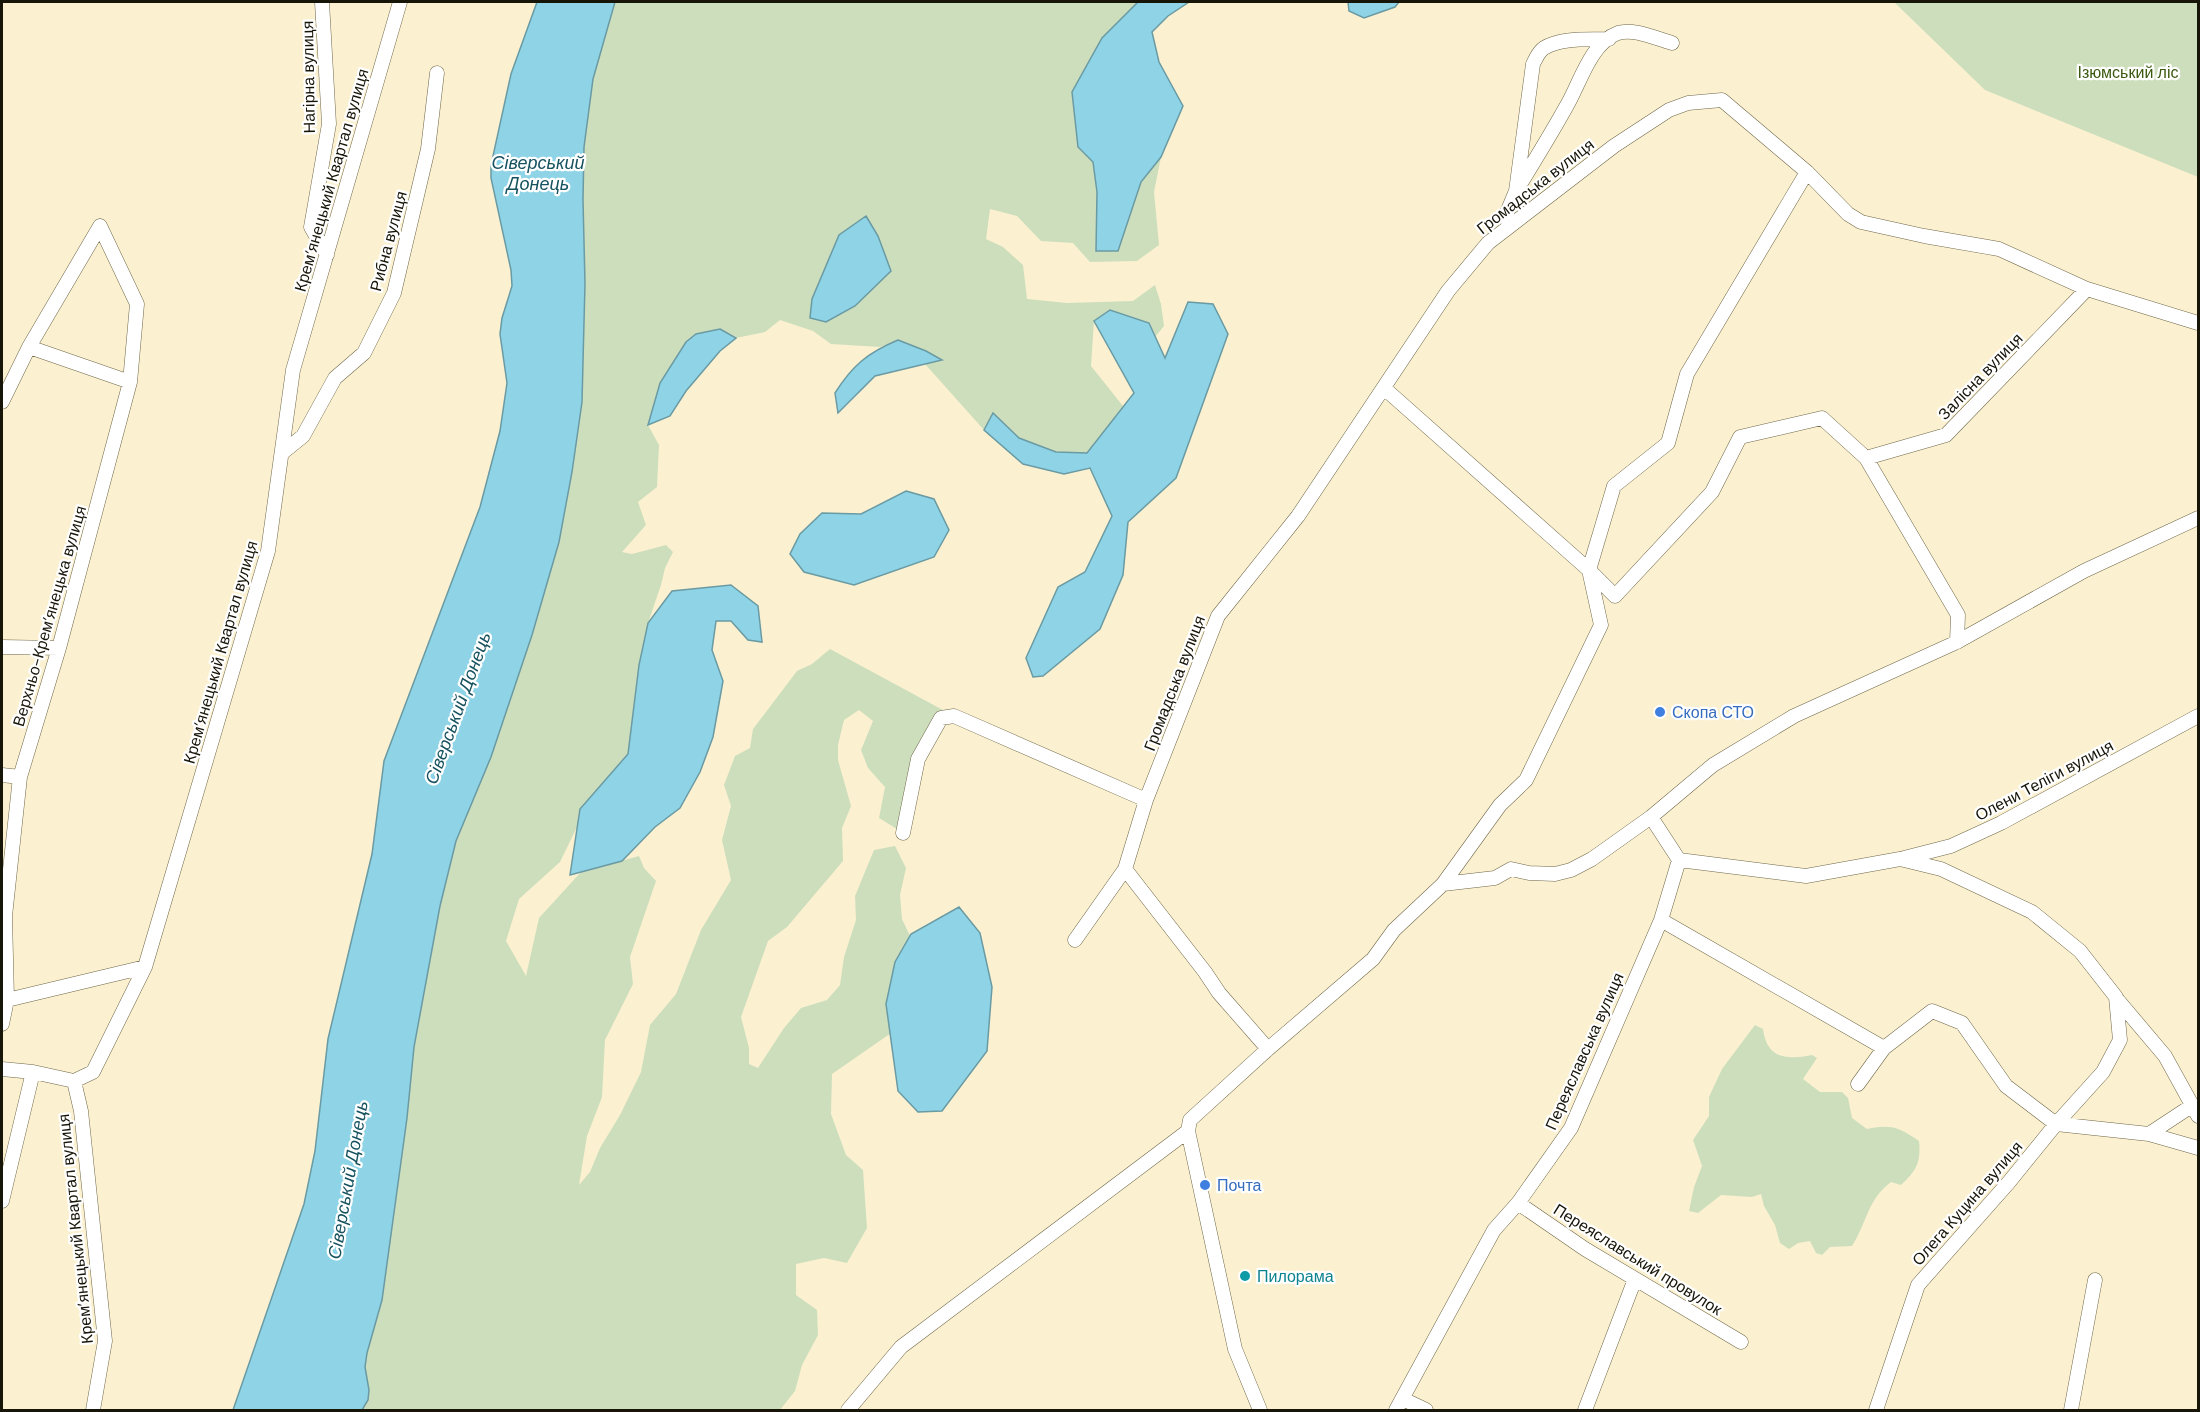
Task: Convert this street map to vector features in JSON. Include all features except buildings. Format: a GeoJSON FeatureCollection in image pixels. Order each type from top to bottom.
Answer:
{"type":"FeatureCollection","features":[{"type":"Feature","properties":{"kind":"street","name":"Нагірна вулиця"},"geometry":{"type":"LineString","coordinates":[[322,2],[329,124],[311,227],[327,255]]}},
{"type":"Feature","properties":{"kind":"street","name":"Крем’янецький Квартал вулиця"},"geometry":{"type":"LineString","coordinates":[[93,1410],[105,1341],[81,1111],[74,1081],[93,1071],[145,967],[268,551],[294,370],[400,2]]}},
{"type":"Feature","properties":{"kind":"street"},"geometry":{"type":"LineString","coordinates":[[1509,225],[1506,215],[1516,191],[1533,64],[1542,49],[1554,44],[1609,39],[1617,33],[1629,31],[1672,43]]}},
{"type":"Feature","properties":{"kind":"street","name":"Громадська вулиця"},"geometry":{"type":"LineString","coordinates":[[1516,191],[1569,102],[1591,58],[1609,39]]}},
{"type":"Feature","properties":{"kind":"street","name":"Рибна вулиця"},"geometry":{"type":"LineString","coordinates":[[282,453],[303,436],[335,378],[364,353],[394,292],[428,149],[437,73]]}},
{"type":"Feature","properties":{"kind":"street","name":"Громадська вулиця"},"geometry":{"type":"LineString","coordinates":[[1075,940],[1125,869],[1146,800],[1218,616],[1298,516],[1448,291],[1488,243],[1509,225],[1614,146],[1669,111],[1688,103],[1722,100],[1807,172],[1848,214],[1861,222],[1999,249],[2086,289],[2199,323]]}},
{"type":"Feature","properties":{"kind":"street"},"geometry":{"type":"LineString","coordinates":[[1260,1410],[1235,1348],[1188,1131],[1190,1120],[1373,959],[1394,930],[1443,884],[1500,805],[1526,780],[1601,625],[1589,570],[1614,486],[1668,443],[1687,374],[1807,172]]}},
{"type":"Feature","properties":{"kind":"street","name":"Верхньо-Крем’янецька вулиця"},"geometry":{"type":"LineString","coordinates":[[2,1024],[7,1000],[3,916],[20,777],[59,648],[130,382],[137,304],[100,226],[29,347]]}},
{"type":"Feature","properties":{"kind":"street","name":"Залісна вулиця"},"geometry":{"type":"LineString","coordinates":[[1866,458],[1946,435],[2086,289]]}},
{"type":"Feature","properties":{"kind":"street"},"geometry":{"type":"LineString","coordinates":[[2,402],[29,347],[130,382]]}},
{"type":"Feature","properties":{"kind":"street"},"geometry":{"type":"LineString","coordinates":[[1384,388],[1589,570],[1615,596],[1712,492],[1740,437],[1822,418],[1866,458],[1958,615],[1957,642]]}},
{"type":"Feature","properties":{"kind":"street"},"geometry":{"type":"LineString","coordinates":[[1443,884],[1495,878],[1510,869],[1529,873],[1555,874],[1571,870],[1592,859],[1651,817],[1713,765],[1794,716],[1957,642],[2084,571],[2196,517]]}},
{"type":"Feature","properties":{"kind":"street"},"geometry":{"type":"LineString","coordinates":[[2,647],[59,648]]}},
{"type":"Feature","properties":{"kind":"street"},"geometry":{"type":"LineString","coordinates":[[903,833],[918,759],[940,718],[954,716],[1146,800]]}},
{"type":"Feature","properties":{"kind":"street","name":"Олени Теліги вулиця"},"geometry":{"type":"LineString","coordinates":[[1679,860],[1806,876],[1900,859],[1951,846],[2001,823],[2199,716]]}},
{"type":"Feature","properties":{"kind":"street"},"geometry":{"type":"LineString","coordinates":[[2,775],[20,777]]}},
{"type":"Feature","properties":{"kind":"street"},"geometry":{"type":"LineString","coordinates":[[1651,817],[1679,860]]}},
{"type":"Feature","properties":{"kind":"street","name":"Олени Теліги вулиця"},"geometry":{"type":"LineString","coordinates":[[1900,859],[1941,869],[2032,912],[2080,951],[2165,1056],[2197,1112]]}},
{"type":"Feature","properties":{"kind":"street","name":"Переяславська вулиця"},"geometry":{"type":"LineString","coordinates":[[1400,1405],[1494,1230],[1518,1203],[1571,1128],[1661,920],[1679,860]]}},
{"type":"Feature","properties":{"kind":"street"},"geometry":{"type":"LineString","coordinates":[[1125,869],[1219,993],[1268,1049]]}},
{"type":"Feature","properties":{"kind":"street"},"geometry":{"type":"LineString","coordinates":[[1661,920],[1884,1048]]}},
{"type":"Feature","properties":{"kind":"street"},"geometry":{"type":"LineString","coordinates":[[7,1000],[145,967]]}},
{"type":"Feature","properties":{"kind":"street","name":"Олега Куцина вулиця"},"geometry":{"type":"LineString","coordinates":[[1876,1410],[1918,1285],[2103,1072],[2120,1040],[2116,997]]}},
{"type":"Feature","properties":{"kind":"street"},"geometry":{"type":"LineString","coordinates":[[1858,1084],[1884,1048],[1932,1011],[1962,1023],[2006,1086],[2056,1124],[2149,1134],[2199,1148]]}},
{"type":"Feature","properties":{"kind":"street"},"geometry":{"type":"LineString","coordinates":[[2,1069],[33,1072],[74,1081]]}},
{"type":"Feature","properties":{"kind":"street"},"geometry":{"type":"LineString","coordinates":[[2,1201],[33,1072]]}},
{"type":"Feature","properties":{"kind":"street"},"geometry":{"type":"LineString","coordinates":[[2149,1134],[2197,1112]]}},
{"type":"Feature","properties":{"kind":"street"},"geometry":{"type":"LineString","coordinates":[[848,1410],[901,1347],[1188,1131]]}},
{"type":"Feature","properties":{"kind":"street","name":"Переяславський провулок"},"geometry":{"type":"LineString","coordinates":[[1518,1203],[1585,1249],[1741,1342]]}},
{"type":"Feature","properties":{"kind":"street"},"geometry":{"type":"LineString","coordinates":[[1585,1410],[1635,1279]]}},
{"type":"Feature","properties":{"kind":"street"},"geometry":{"type":"LineString","coordinates":[[2071,1410],[2095,1280]]}},
{"type":"Feature","properties":{"kind":"street"},"geometry":{"type":"LineString","coordinates":[[1400,1405],[1426,1410]]}},
{"type":"Feature","properties":{"kind":"green space"},"geometry":{"type":"Polygon","coordinates":[[[615,2],[1138,2],[1102,38],[1072,92],[1078,147],[1093,162],[1097,192],[1118,251],[1141,182],[1161,157],[1154,192],[1159,245],[1137,261],[1090,262],[1073,243],[1041,241],[1017,216],[990,209],[986,239],[1003,247],[1023,265],[1027,299],[1067,303],[1133,301],[1155,285],[1164,326],[1155,337],[1149,323],[1110,311],[1094,321],[1091,366],[1123,406],[1087,453],[1056,452],[1019,438],[993,414],[984,430],[925,364],[941,360],[898,340],[880,347],[831,344],[813,331],[780,320],[765,332],[736,338],[720,329],[648,425],[659,445],[657,487],[638,502],[646,525],[622,552],[632,554],[666,545],[673,552],[665,568],[648,623],[639,665],[628,754],[580,809],[578,825],[560,862],[519,899],[506,941],[526,976],[539,918],[581,872],[639,856],[644,868],[656,881],[630,957],[633,984],[605,1040],[602,1097],[587,1136],[579,1185],[590,1172],[600,1148],[620,1115],[641,1072],[650,1025],[676,994],[701,930],[731,880],[722,840],[731,806],[724,785],[735,756],[750,748],[753,729],[797,671],[812,664],[830,649],[954,716],[940,718],[897,829],[879,818],[885,787],[868,768],[861,750],[873,721],[859,710],[844,720],[838,745],[838,760],[851,806],[842,828],[843,861],[787,927],[768,941],[741,1017],[749,1048],[749,1064],[758,1068],[784,1028],[801,1008],[827,1000],[840,985],[844,957],[856,920],[855,896],[874,850],[895,846],[906,868],[900,895],[902,919],[922,961],[907,1022],[832,1074],[831,1114],[846,1155],[863,1170],[867,1228],[847,1263],[824,1258],[796,1264],[796,1295],[817,1310],[818,1335],[802,1365],[795,1391],[780,1410],[362,1410],[368,1400],[369,1390],[365,1367],[367,1353],[382,1300],[407,1118],[414,1047],[440,906],[456,841],[491,757],[532,635],[572,472],[582,401],[585,283],[584,147],[593,79],[615,2]]]}},
{"type":"Feature","properties":{"kind":"green space","name":"Ізюмський ліс"},"geometry":{"type":"Polygon","coordinates":[[[1894,2],[2198,2],[2198,177],[1985,90],[1894,2]]]}},
{"type":"Feature","properties":{"kind":"green space"},"geometry":{"type":"Polygon","coordinates":[[[1755,1025],[1763,1029],[1765,1039],[1773,1052],[1786,1057],[1812,1055],[1817,1058],[1803,1079],[1820,1092],[1842,1092],[1848,1098],[1852,1118],[1867,1129],[1895,1128],[1919,1141],[1918,1160],[1911,1175],[1901,1185],[1891,1182],[1877,1196],[1852,1246],[1830,1247],[1822,1255],[1816,1253],[1810,1241],[1798,1243],[1789,1249],[1780,1243],[1775,1225],[1764,1206],[1761,1194],[1752,1197],[1721,1195],[1698,1213],[1689,1211],[1694,1187],[1702,1166],[1693,1140],[1709,1116],[1709,1097],[1722,1069],[1755,1025]]]}},
{"type":"Feature","properties":{"kind":"water","name":"Сіверський Донець"},"geometry":{"type":"Polygon","coordinates":[[[537,2],[615,2],[593,79],[584,147],[585,283],[582,402],[559,542],[532,635],[491,757],[456,841],[440,906],[414,1047],[407,1118],[382,1300],[367,1353],[365,1367],[369,1390],[368,1400],[362,1410],[233,1410],[304,1204],[315,1151],[328,1039],[372,854],[384,761],[480,507],[500,431],[507,383],[500,334],[502,318],[512,286],[511,270],[491,178],[491,165],[511,74],[537,2]]]}},
{"type":"Feature","properties":{"kind":"water"},"geometry":{"type":"Polygon","coordinates":[[[1138,2],[1189,2],[1168,16],[1152,32],[1159,62],[1183,106],[1161,157],[1141,182],[1118,251],[1096,251],[1097,192],[1093,162],[1078,147],[1072,92],[1102,38],[1138,2]]]}},
{"type":"Feature","properties":{"kind":"water"},"geometry":{"type":"Polygon","coordinates":[[[1348,2],[1399,2],[1395,7],[1364,18],[1349,11],[1348,2]]]}},
{"type":"Feature","properties":{"kind":"water"},"geometry":{"type":"Polygon","coordinates":[[[866,216],[878,236],[891,271],[855,306],[826,322],[810,318],[812,299],[839,235],[866,216]]]}},
{"type":"Feature","properties":{"kind":"water"},"geometry":{"type":"Polygon","coordinates":[[[1188,302],[1213,304],[1228,334],[1176,478],[1128,522],[1123,575],[1100,629],[1043,676],[1033,677],[1026,658],[1058,587],[1085,572],[1112,516],[1090,468],[1064,474],[1023,464],[984,430],[993,413],[1019,438],[1056,452],[1087,453],[1134,393],[1094,321],[1110,310],[1149,323],[1165,358],[1188,302]]]}},
{"type":"Feature","properties":{"kind":"water"},"geometry":{"type":"Polygon","coordinates":[[[720,329],[736,338],[720,351],[686,391],[670,416],[648,425],[660,383],[686,342],[696,334],[720,329]]]}},
{"type":"Feature","properties":{"kind":"water"},"geometry":{"type":"Polygon","coordinates":[[[898,340],[942,360],[875,376],[838,413],[835,393],[848,375],[869,355],[898,340]]]}},
{"type":"Feature","properties":{"kind":"water"},"geometry":{"type":"Polygon","coordinates":[[[906,491],[934,499],[949,530],[934,557],[854,585],[804,572],[790,554],[800,534],[822,513],[861,514],[906,491]]]}},
{"type":"Feature","properties":{"kind":"water"},"geometry":{"type":"Polygon","coordinates":[[[731,585],[758,606],[762,642],[748,640],[731,621],[716,621],[712,650],[723,681],[713,737],[700,772],[680,808],[655,827],[622,861],[570,875],[580,809],[628,754],[639,665],[648,623],[672,591],[731,585]]]}},
{"type":"Feature","properties":{"kind":"water"},"geometry":{"type":"Polygon","coordinates":[[[959,907],[980,933],[992,987],[987,1051],[942,1111],[918,1112],[898,1091],[886,1004],[895,962],[911,934],[959,907]]]}},
{"type":"Feature","properties":{"kind":"place","name":"Скопа СТО"},"geometry":{"type":"Point","coordinates":[1660,712]}},
{"type":"Feature","properties":{"kind":"place","name":"Почта"},"geometry":{"type":"Point","coordinates":[1205,1185]}},
{"type":"Feature","properties":{"kind":"place","name":"Пилорама"},"geometry":{"type":"Point","coordinates":[1245,1276]}}]}
